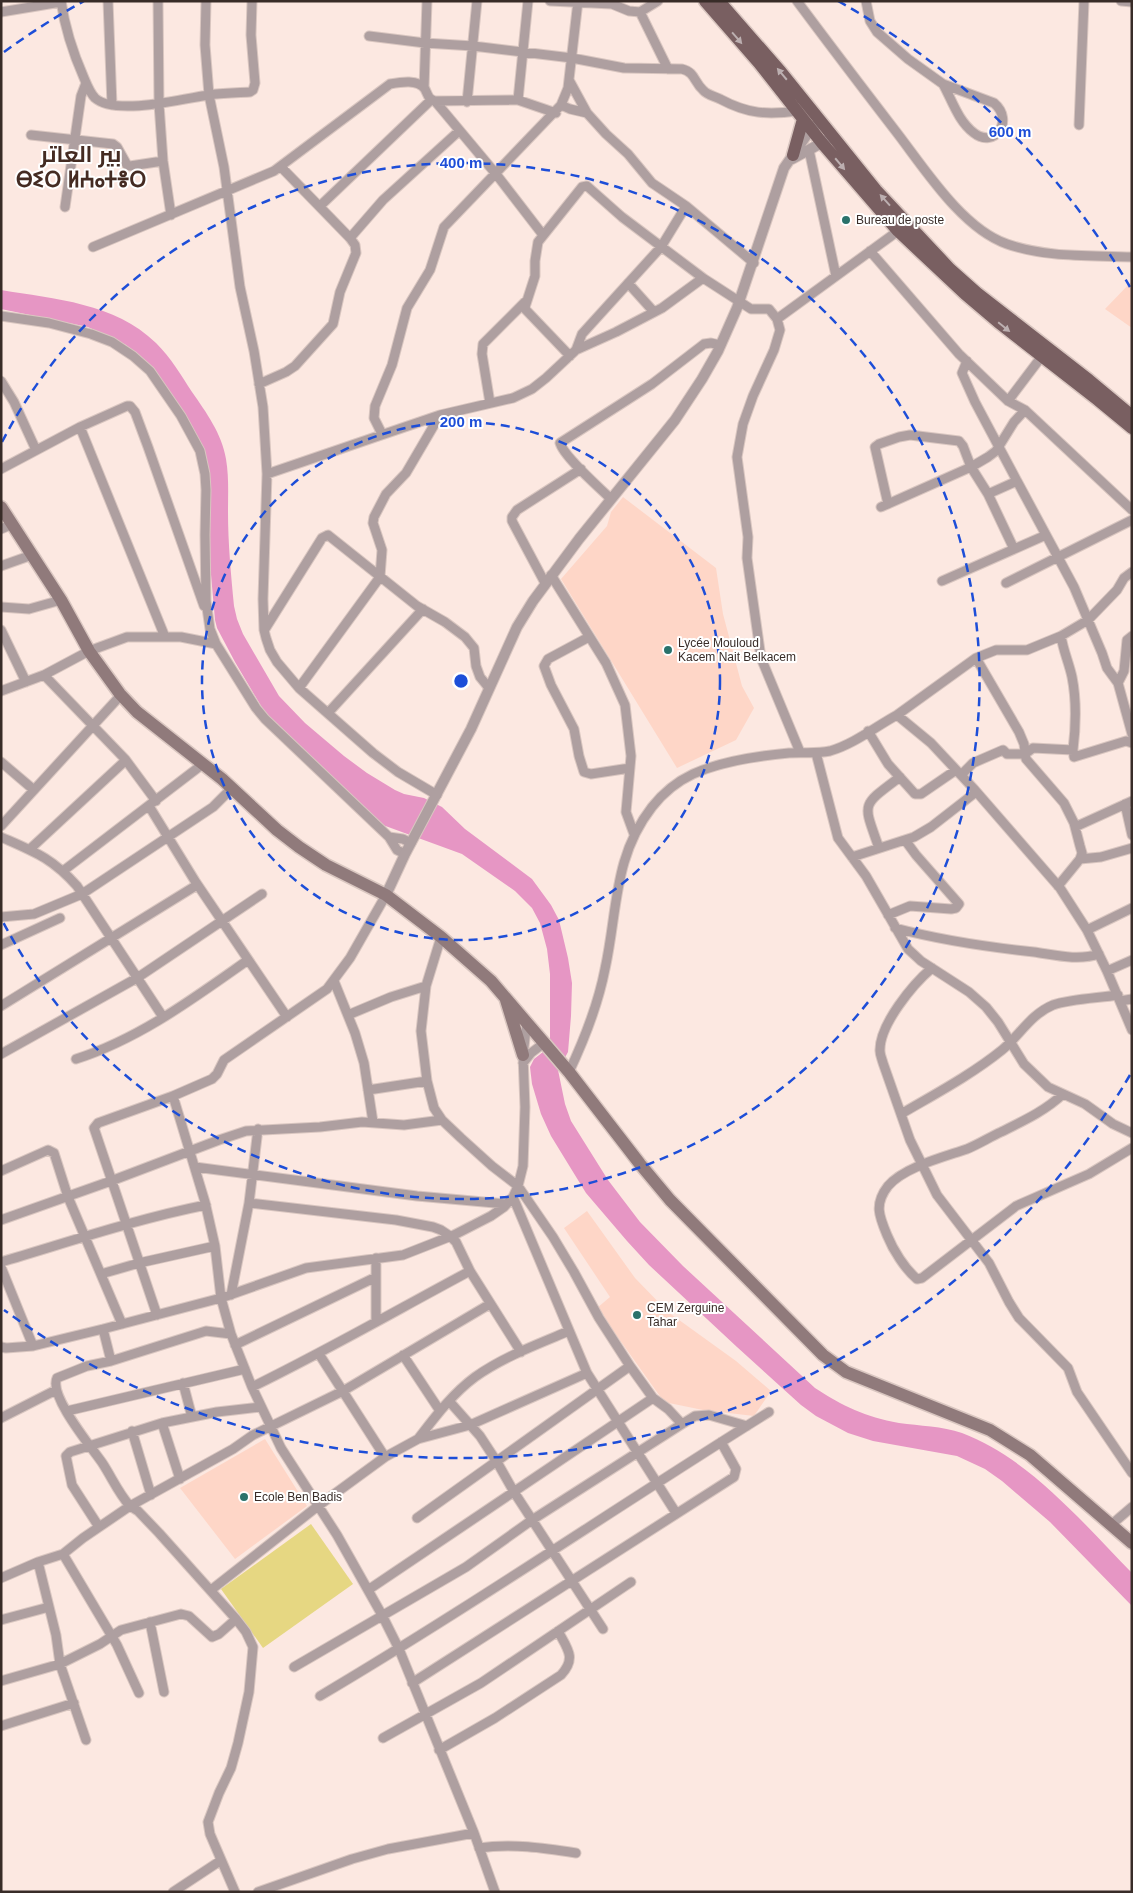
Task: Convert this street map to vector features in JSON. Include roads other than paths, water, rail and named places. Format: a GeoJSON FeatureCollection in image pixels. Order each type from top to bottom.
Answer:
{"type":"FeatureCollection","features":[{"type":"Feature","properties":{"kind":"main road"},"geometry":{"type":"LineString","coordinates":[[705,1],[808,120],[950,269],[1073,379],[1132,428]]}},
{"type":"Feature","properties":{"kind":"main road"},"geometry":{"type":"LineString","coordinates":[[719,1],[808,120]]}},
{"type":"Feature","properties":{"kind":"main road"},"geometry":{"type":"LineString","coordinates":[[791,158],[808,120]]}},
{"type":"Feature","properties":{"kind":"main road"},"geometry":{"type":"LineString","coordinates":[[827,140],[898,231],[965,294],[1132,416]]}},
{"type":"Feature","properties":{"kind":"main road"},"geometry":{"type":"LineString","coordinates":[[1,507],[7,527],[32,554],[61,600],[89,651],[121,695],[157,729],[232,788],[277,830],[326,865],[386,895],[441,937],[491,981],[505,995],[566,1069],[670,1200],[823,1355],[854,1376],[990,1430],[1030,1455],[1132,1543]]}},
{"type":"Feature","properties":{"kind":"main road"},"geometry":{"type":"LineString","coordinates":[[505,995],[523,1059]]}},
{"type":"Feature","properties":{"kind":"street"},"geometry":{"type":"LineString","coordinates":[[1,12],[61,1],[73,54],[95,98],[107,104],[125,106],[159,104],[209,95],[250,92],[253,90],[255,82],[251,35],[252,1]]}},
{"type":"Feature","properties":{"kind":"street"},"geometry":{"type":"LineString","coordinates":[[108,1],[112,104]]}},
{"type":"Feature","properties":{"kind":"street"},"geometry":{"type":"LineString","coordinates":[[158,1],[159,104],[163,161],[171,215]]}},
{"type":"Feature","properties":{"kind":"street"},"geometry":{"type":"LineString","coordinates":[[206,1],[205,45],[209,95],[228,192],[240,286],[260,384],[267,474],[263,598],[264,630],[270,650],[277,662],[299,688],[373,753],[436,798]]}},
{"type":"Feature","properties":{"kind":"street"},"geometry":{"type":"LineString","coordinates":[[424,88],[427,1]]}},
{"type":"Feature","properties":{"kind":"street"},"geometry":{"type":"LineString","coordinates":[[467,102],[477,1]]}},
{"type":"Feature","properties":{"kind":"street"},"geometry":{"type":"LineString","coordinates":[[518,100],[528,1]]}},
{"type":"Feature","properties":{"kind":"street"},"geometry":{"type":"LineString","coordinates":[[550,1],[612,4],[628,11],[640,12],[658,1]]}},
{"type":"Feature","properties":{"kind":"street"},"geometry":{"type":"LineString","coordinates":[[797,1],[939,186],[972,223],[1006,244],[1034,251],[1132,257]]}},
{"type":"Feature","properties":{"kind":"street"},"geometry":{"type":"LineString","coordinates":[[866,1],[870,21],[877,32],[908,59],[943,84],[987,100],[999,107],[1004,116],[1004,121],[998,132],[988,138],[980,137],[973,132],[959,115],[943,84]]}},
{"type":"Feature","properties":{"kind":"street"},"geometry":{"type":"LineString","coordinates":[[1079,125],[1084,1]]}},
{"type":"Feature","properties":{"kind":"street"},"geometry":{"type":"LineString","coordinates":[[1122,1],[1132,2]]}},
{"type":"Feature","properties":{"kind":"street"},"geometry":{"type":"LineString","coordinates":[[382,434],[374,418],[376,406],[392,365],[407,308],[430,270],[444,227],[559,109],[568,88],[578,2]]}},
{"type":"Feature","properties":{"kind":"street"},"geometry":{"type":"LineString","coordinates":[[640,12],[668,69]]}},
{"type":"Feature","properties":{"kind":"street"},"geometry":{"type":"LineString","coordinates":[[369,36],[572,58],[624,68],[682,69],[690,72],[706,93],[747,111],[808,120]]}},
{"type":"Feature","properties":{"kind":"street"},"geometry":{"type":"LineString","coordinates":[[569,80],[587,112],[606,134],[628,154],[652,183],[686,206],[754,263]]}},
{"type":"Feature","properties":{"kind":"street"},"geometry":{"type":"LineString","coordinates":[[92,247],[228,192],[281,167],[384,87],[397,82],[415,83],[424,88],[496,174],[543,235]]}},
{"type":"Feature","properties":{"kind":"street"},"geometry":{"type":"LineString","coordinates":[[64,206],[81,96],[86,83]]}},
{"type":"Feature","properties":{"kind":"street"},"geometry":{"type":"LineString","coordinates":[[320,206],[433,101],[518,100],[559,109],[587,112]]}},
{"type":"Feature","properties":{"kind":"street"},"geometry":{"type":"LineString","coordinates":[[350,238],[383,200],[460,131]]}},
{"type":"Feature","properties":{"kind":"street"},"geometry":{"type":"LineString","coordinates":[[31,135],[113,144],[117,147],[127,165],[130,166],[163,161]]}},
{"type":"Feature","properties":{"kind":"street"},"geometry":{"type":"LineString","coordinates":[[157,1315],[95,1126],[98,1123],[173,1096],[212,1079],[218,1074],[224,1060],[287,1017],[334,981],[350,958],[386,895],[405,854],[436,798],[517,626],[548,579],[675,420],[702,379],[740,301],[782,177],[791,158],[827,140]]}},
{"type":"Feature","properties":{"kind":"street"},"geometry":{"type":"LineString","coordinates":[[809,150],[836,276]]}},
{"type":"Feature","properties":{"kind":"street"},"geometry":{"type":"LineString","coordinates":[[260,384],[295,366],[333,324],[340,292],[356,252],[350,238],[281,167]]}},
{"type":"Feature","properties":{"kind":"street"},"geometry":{"type":"LineString","coordinates":[[490,402],[482,354],[483,344],[525,302],[535,276],[536,246],[581,188],[585,186],[703,278],[751,309],[769,309],[778,319],[780,330],[774,350],[753,396],[743,424],[737,457],[747,529],[747,558],[760,658],[800,752]]}},
{"type":"Feature","properties":{"kind":"street"},"geometry":{"type":"LineString","coordinates":[[573,353],[582,334],[661,247],[686,206]]}},
{"type":"Feature","properties":{"kind":"street"},"geometry":{"type":"LineString","coordinates":[[778,319],[898,231]]}},
{"type":"Feature","properties":{"kind":"street"},"geometry":{"type":"LineString","coordinates":[[870,252],[967,361],[1008,402],[1025,410],[1132,510]]}},
{"type":"Feature","properties":{"kind":"street"},"geometry":{"type":"LineString","coordinates":[[267,474],[440,415],[513,398],[532,389],[552,374],[573,353],[654,312],[703,278]]}},
{"type":"Feature","properties":{"kind":"street"},"geometry":{"type":"LineString","coordinates":[[628,283],[654,312]]}},
{"type":"Feature","properties":{"kind":"street"},"geometry":{"type":"LineString","coordinates":[[525,302],[526,310],[573,353]]}},
{"type":"Feature","properties":{"kind":"street"},"geometry":{"type":"LineString","coordinates":[[1,316],[58,325],[112,342],[142,363],[163,389],[181,416],[200,451],[205,474],[207,616]]}},
{"type":"Feature","properties":{"kind":"street"},"geometry":{"type":"LineString","coordinates":[[611,499],[581,469],[560,443],[652,384],[704,344],[720,345]]}},
{"type":"Feature","properties":{"kind":"street"},"geometry":{"type":"LineString","coordinates":[[1008,402],[1045,353]]}},
{"type":"Feature","properties":{"kind":"street"},"geometry":{"type":"LineString","coordinates":[[967,361],[962,373],[975,402],[1058,557],[1088,620],[1107,668],[1127,699],[1132,734]]}},
{"type":"Feature","properties":{"kind":"street"},"geometry":{"type":"LineString","coordinates":[[1,381],[14,402],[36,450]]}},
{"type":"Feature","properties":{"kind":"street"},"geometry":{"type":"LineString","coordinates":[[1,468],[80,427],[128,406],[133,408],[216,644],[256,708],[265,719],[389,837],[397,850],[405,854]]}},
{"type":"Feature","properties":{"kind":"street"},"geometry":{"type":"LineString","coordinates":[[1014,549],[988,494],[971,467],[963,446],[957,440],[915,434],[879,444],[875,448],[885,505],[971,467],[993,454],[1014,422],[1025,410]]}},
{"type":"Feature","properties":{"kind":"street"},"geometry":{"type":"LineString","coordinates":[[299,688],[380,577],[382,550],[374,517],[386,494],[406,473],[440,415]]}},
{"type":"Feature","properties":{"kind":"street"},"geometry":{"type":"LineString","coordinates":[[80,427],[165,637]]}},
{"type":"Feature","properties":{"kind":"street"},"geometry":{"type":"LineString","coordinates":[[581,469],[517,510],[512,517],[512,521],[548,579],[606,664],[625,705],[629,730],[630,768],[626,812],[634,834]]}},
{"type":"Feature","properties":{"kind":"street"},"geometry":{"type":"LineString","coordinates":[[988,494],[1017,481]]}},
{"type":"Feature","properties":{"kind":"street"},"geometry":{"type":"LineString","coordinates":[[1006,584],[1132,520]]}},
{"type":"Feature","properties":{"kind":"street"},"geometry":{"type":"LineString","coordinates":[[942,581],[1046,534]]}},
{"type":"Feature","properties":{"kind":"street"},"geometry":{"type":"LineString","coordinates":[[264,630],[324,536],[332,536],[380,577],[423,609],[445,622],[470,642],[474,648],[476,666],[480,677],[489,688]]}},
{"type":"Feature","properties":{"kind":"street"},"geometry":{"type":"LineString","coordinates":[[1,566],[32,554]]}},
{"type":"Feature","properties":{"kind":"street"},"geometry":{"type":"LineString","coordinates":[[566,1069],[584,1041],[600,994],[623,864],[634,834],[663,794],[692,774],[717,765],[800,752],[816,753],[832,750],[846,744],[897,715],[976,658],[996,650],[1027,650],[1061,636],[1088,620],[1117,590],[1124,578],[1132,572]]}},
{"type":"Feature","properties":{"kind":"street"},"geometry":{"type":"LineString","coordinates":[[1,607],[29,609],[61,600]]}},
{"type":"Feature","properties":{"kind":"street"},"geometry":{"type":"LineString","coordinates":[[328,713],[423,609]]}},
{"type":"Feature","properties":{"kind":"street"},"geometry":{"type":"LineString","coordinates":[[1,630],[26,682]]}},
{"type":"Feature","properties":{"kind":"street"},"geometry":{"type":"LineString","coordinates":[[1061,636],[1064,655],[1071,674],[1075,699],[1074,757],[1126,741],[1132,744]]}},
{"type":"Feature","properties":{"kind":"street"},"geometry":{"type":"LineString","coordinates":[[1118,683],[1124,671],[1127,640],[1132,636]]}},
{"type":"Feature","properties":{"kind":"street"},"geometry":{"type":"LineString","coordinates":[[1,692],[44,675],[89,651],[127,637],[181,637],[216,644]]}},
{"type":"Feature","properties":{"kind":"street"},"geometry":{"type":"LineString","coordinates":[[589,637],[548,659],[544,666],[551,685],[574,729],[584,772],[591,774],[630,768]]}},
{"type":"Feature","properties":{"kind":"street"},"geometry":{"type":"LineString","coordinates":[[976,658],[1019,732],[1029,765],[1064,803],[1075,827],[1082,853],[1080,859],[1058,886]]}},
{"type":"Feature","properties":{"kind":"street"},"geometry":{"type":"LineString","coordinates":[[44,675],[125,761],[152,803],[168,836],[197,885],[287,1017]]}},
{"type":"Feature","properties":{"kind":"street"},"geometry":{"type":"LineString","coordinates":[[1,826],[121,695]]}},
{"type":"Feature","properties":{"kind":"street"},"geometry":{"type":"LineString","coordinates":[[897,715],[926,738],[959,773],[1058,886],[1087,930],[1132,1030]]}},
{"type":"Feature","properties":{"kind":"street"},"geometry":{"type":"LineString","coordinates":[[868,731],[888,764],[916,794],[921,794],[973,763],[1003,750],[1008,754],[1025,754],[1033,748],[1073,750]]}},
{"type":"Feature","properties":{"kind":"street"},"geometry":{"type":"LineString","coordinates":[[816,753],[838,838],[870,883],[895,928],[913,955],[977,998],[998,1022],[1033,1074],[1048,1087],[1085,1104],[1113,1124],[1132,1134]]}},
{"type":"Feature","properties":{"kind":"street"},"geometry":{"type":"LineString","coordinates":[[30,850],[125,761]]}},
{"type":"Feature","properties":{"kind":"street"},"geometry":{"type":"LineString","coordinates":[[1,762],[34,790]]}},
{"type":"Feature","properties":{"kind":"street"},"geometry":{"type":"LineString","coordinates":[[63,871],[203,764]]}},
{"type":"Feature","properties":{"kind":"street"},"geometry":{"type":"LineString","coordinates":[[879,848],[868,817],[867,807],[869,802],[900,777]]}},
{"type":"Feature","properties":{"kind":"street"},"geometry":{"type":"LineString","coordinates":[[1,917],[34,914],[82,894],[213,807],[232,788]]}},
{"type":"Feature","properties":{"kind":"street"},"geometry":{"type":"LineString","coordinates":[[852,857],[914,837],[931,827],[976,792]]}},
{"type":"Feature","properties":{"kind":"street"},"geometry":{"type":"LineString","coordinates":[[1075,827],[1128,802],[1132,835]]}},
{"type":"Feature","properties":{"kind":"street"},"geometry":{"type":"LineString","coordinates":[[1,837],[44,856],[63,871],[82,894],[163,1018]]}},
{"type":"Feature","properties":{"kind":"street"},"geometry":{"type":"LineString","coordinates":[[389,837],[413,840]]}},
{"type":"Feature","properties":{"kind":"street"},"geometry":{"type":"LineString","coordinates":[[888,915],[910,906],[952,909],[956,908],[959,904],[916,855],[906,840]]}},
{"type":"Feature","properties":{"kind":"street"},"geometry":{"type":"LineString","coordinates":[[1080,859],[1101,857],[1132,848]]}},
{"type":"Feature","properties":{"kind":"street"},"geometry":{"type":"LineString","coordinates":[[1,1006],[197,885]]}},
{"type":"Feature","properties":{"kind":"street"},"geometry":{"type":"LineString","coordinates":[[1,1054],[137,978],[262,894]]}},
{"type":"Feature","properties":{"kind":"street"},"geometry":{"type":"LineString","coordinates":[[1087,930],[1132,908]]}},
{"type":"Feature","properties":{"kind":"street"},"geometry":{"type":"LineString","coordinates":[[1,945],[60,918]]}},
{"type":"Feature","properties":{"kind":"street"},"geometry":{"type":"LineString","coordinates":[[895,928],[928,936],[1019,950],[1081,957],[1099,954]]}},
{"type":"Feature","properties":{"kind":"street"},"geometry":{"type":"LineString","coordinates":[[441,937],[426,986],[421,1039],[427,1081],[434,1108],[442,1120],[492,1166],[518,1186],[570,1265],[594,1311],[630,1366],[653,1398],[668,1409],[682,1424]]}},
{"type":"Feature","properties":{"kind":"street"},"geometry":{"type":"LineString","coordinates":[[76,1059],[100,1052],[145,1030],[248,960]]}},
{"type":"Feature","properties":{"kind":"street"},"geometry":{"type":"LineString","coordinates":[[1107,971],[1132,960]]}},
{"type":"Feature","properties":{"kind":"street"},"geometry":{"type":"LineString","coordinates":[[932,968],[908,992],[883,1035],[880,1051],[901,1114],[922,1166],[944,1206],[989,1263],[1019,1318],[1068,1368],[1077,1392],[1132,1473]]}},
{"type":"Feature","properties":{"kind":"street"},"geometry":{"type":"LineString","coordinates":[[334,981],[364,1062],[373,1122]]}},
{"type":"Feature","properties":{"kind":"street"},"geometry":{"type":"LineString","coordinates":[[348,1015],[391,997],[426,986]]}},
{"type":"Feature","properties":{"kind":"street"},"geometry":{"type":"LineString","coordinates":[[901,1114],[988,1061],[1045,1009],[1056,1004],[1119,998],[1132,999]]}},
{"type":"Feature","properties":{"kind":"street"},"geometry":{"type":"LineString","coordinates":[[1,1347],[33,1346],[103,1329],[221,1298],[306,1268],[403,1255],[450,1236],[491,1216],[510,1200],[518,1186],[524,1148],[526,1106],[523,1059],[527,1022]]}},
{"type":"Feature","properties":{"kind":"street"},"geometry":{"type":"LineString","coordinates":[[523,1059],[545,1044]]}},
{"type":"Feature","properties":{"kind":"street"},"geometry":{"type":"LineString","coordinates":[[368,1090],[427,1081]]}},
{"type":"Feature","properties":{"kind":"street"},"geometry":{"type":"LineString","coordinates":[[1063,1094],[1054,1103],[1035,1115],[970,1148],[922,1166],[892,1182],[879,1203],[879,1218],[891,1244],[914,1277],[920,1280],[1016,1206],[1089,1174],[1132,1148]]}},
{"type":"Feature","properties":{"kind":"street"},"geometry":{"type":"LineString","coordinates":[[173,1096],[206,1205],[215,1246],[221,1298],[231,1334],[252,1388],[281,1448],[337,1535],[399,1649],[480,1848],[495,1892]]}},
{"type":"Feature","properties":{"kind":"street"},"geometry":{"type":"LineString","coordinates":[[1,1220],[112,1181],[219,1140],[258,1129],[320,1127],[373,1122],[404,1125],[442,1120]]}},
{"type":"Feature","properties":{"kind":"street"},"geometry":{"type":"LineString","coordinates":[[231,1294],[249,1203],[258,1129]]}},
{"type":"Feature","properties":{"kind":"street"},"geometry":{"type":"LineString","coordinates":[[1,1171],[51,1150],[54,1153],[68,1197],[122,1324]]}},
{"type":"Feature","properties":{"kind":"street"},"geometry":{"type":"LineString","coordinates":[[195,1167],[417,1196],[510,1200]]}},
{"type":"Feature","properties":{"kind":"street"},"geometry":{"type":"LineString","coordinates":[[510,1200],[587,1373],[676,1513]]}},
{"type":"Feature","properties":{"kind":"street"},"geometry":{"type":"LineString","coordinates":[[249,1203],[396,1220],[433,1227],[450,1236],[456,1242],[470,1271],[521,1352]]}},
{"type":"Feature","properties":{"kind":"street"},"geometry":{"type":"LineString","coordinates":[[1,1262],[126,1224],[206,1205]]}},
{"type":"Feature","properties":{"kind":"street"},"geometry":{"type":"LineString","coordinates":[[102,1274],[139,1263],[215,1246]]}},
{"type":"Feature","properties":{"kind":"street"},"geometry":{"type":"LineString","coordinates":[[376,1258],[376,1321]]}},
{"type":"Feature","properties":{"kind":"street"},"geometry":{"type":"LineString","coordinates":[[1,1267],[33,1346]]}},
{"type":"Feature","properties":{"kind":"street"},"geometry":{"type":"LineString","coordinates":[[252,1388],[319,1354],[470,1271]]}},
{"type":"Feature","properties":{"kind":"street"},"geometry":{"type":"LineString","coordinates":[[235,1345],[376,1277]]}},
{"type":"Feature","properties":{"kind":"street"},"geometry":{"type":"LineString","coordinates":[[1,1578],[38,1562],[63,1554],[130,1506],[180,1480],[253,1435],[271,1428],[343,1391],[490,1304]]}},
{"type":"Feature","properties":{"kind":"street"},"geometry":{"type":"LineString","coordinates":[[103,1329],[111,1361]]}},
{"type":"Feature","properties":{"kind":"street"},"geometry":{"type":"LineString","coordinates":[[231,1334],[206,1331],[111,1361],[87,1366],[59,1377],[55,1382],[56,1390],[67,1411],[122,1497],[130,1506],[138,1511],[211,1590],[236,1619],[250,1639],[253,1647],[249,1692],[238,1743],[231,1768],[208,1822],[208,1829],[234,1892]]}},
{"type":"Feature","properties":{"kind":"street"},"geometry":{"type":"LineString","coordinates":[[418,1439],[449,1401],[465,1385],[481,1373],[521,1352],[569,1331]]}},
{"type":"Feature","properties":{"kind":"street"},"geometry":{"type":"LineString","coordinates":[[319,1354],[385,1457]]}},
{"type":"Feature","properties":{"kind":"street"},"geometry":{"type":"LineString","coordinates":[[403,1355],[440,1411]]}},
{"type":"Feature","properties":{"kind":"street"},"geometry":{"type":"LineString","coordinates":[[417,1518],[630,1366]]}},
{"type":"Feature","properties":{"kind":"street"},"geometry":{"type":"LineString","coordinates":[[67,1411],[245,1369]]}},
{"type":"Feature","properties":{"kind":"street"},"geometry":{"type":"LineString","coordinates":[[211,1590],[318,1506],[385,1457],[418,1439],[470,1425],[587,1373]]}},
{"type":"Feature","properties":{"kind":"street"},"geometry":{"type":"LineString","coordinates":[[183,1383],[192,1416]]}},
{"type":"Feature","properties":{"kind":"street"},"geometry":{"type":"LineString","coordinates":[[1,1418],[56,1390]]}},
{"type":"Feature","properties":{"kind":"street"},"geometry":{"type":"LineString","coordinates":[[368,1590],[653,1398]]}},
{"type":"Feature","properties":{"kind":"street"},"geometry":{"type":"LineString","coordinates":[[449,1401],[470,1425],[497,1462],[552,1552],[603,1628]]}},
{"type":"Feature","properties":{"kind":"street"},"geometry":{"type":"LineString","coordinates":[[99,1527],[72,1485],[66,1456],[70,1452],[162,1423],[192,1416],[261,1407]]}},
{"type":"Feature","properties":{"kind":"street"},"geometry":{"type":"LineString","coordinates":[[320,1696],[399,1649],[552,1552],[656,1482],[769,1412]]}},
{"type":"Feature","properties":{"kind":"street"},"geometry":{"type":"LineString","coordinates":[[294,1667],[466,1567],[532,1520],[574,1495],[637,1452],[695,1416],[709,1415],[747,1426]]}},
{"type":"Feature","properties":{"kind":"street"},"geometry":{"type":"LineString","coordinates":[[162,1423],[180,1480]]}},
{"type":"Feature","properties":{"kind":"street"},"geometry":{"type":"LineString","coordinates":[[132,1431],[151,1496]]}},
{"type":"Feature","properties":{"kind":"street"},"geometry":{"type":"LineString","coordinates":[[412,1683],[734,1477],[736,1469],[721,1442]]}},
{"type":"Feature","properties":{"kind":"street"},"geometry":{"type":"LineString","coordinates":[[1111,1525],[1132,1507]]}},
{"type":"Feature","properties":{"kind":"street"},"geometry":{"type":"LineString","coordinates":[[63,1554],[118,1646],[139,1693]]}},
{"type":"Feature","properties":{"kind":"street"},"geometry":{"type":"LineString","coordinates":[[38,1562],[56,1635],[60,1664],[86,1740]]}},
{"type":"Feature","properties":{"kind":"street"},"geometry":{"type":"LineString","coordinates":[[383,1738],[481,1683],[631,1582]]}},
{"type":"Feature","properties":{"kind":"street"},"geometry":{"type":"LineString","coordinates":[[1,1620],[49,1607]]}},
{"type":"Feature","properties":{"kind":"street"},"geometry":{"type":"LineString","coordinates":[[1,1682],[60,1664],[100,1644],[122,1630],[150,1622],[181,1614],[189,1616],[212,1636],[219,1634],[236,1619]]}},
{"type":"Feature","properties":{"kind":"street"},"geometry":{"type":"LineString","coordinates":[[150,1622],[164,1692]]}},
{"type":"Feature","properties":{"kind":"street"},"geometry":{"type":"LineString","coordinates":[[439,1750],[495,1718],[561,1675],[568,1668],[570,1655],[558,1631]]}},
{"type":"Feature","properties":{"kind":"street"},"geometry":{"type":"LineString","coordinates":[[1,1726],[74,1703]]}},
{"type":"Feature","properties":{"kind":"street"},"geometry":{"type":"LineString","coordinates":[[258,1892],[352,1859],[388,1849],[474,1834]]}},
{"type":"Feature","properties":{"kind":"street"},"geometry":{"type":"LineString","coordinates":[[480,1848],[496,1845],[517,1846],[576,1853]]}},
{"type":"Feature","properties":{"kind":"street"},"geometry":{"type":"LineString","coordinates":[[173,1892],[220,1861]]}},
{"type":"Feature","properties":{"kind":"place","name":"Bureau de poste"},"geometry":{"type":"Point","coordinates":[846,220]}},
{"type":"Feature","properties":{"kind":"place","name":"Lycée Mouloud Kacem Nait Belkacem"},"geometry":{"type":"Point","coordinates":[668,650]}},
{"type":"Feature","properties":{"kind":"place","name":"CEM Zerguine Tahar"},"geometry":{"type":"Point","coordinates":[637,1315]}},
{"type":"Feature","properties":{"kind":"place","name":"Ecole Ben Badis"},"geometry":{"type":"Point","coordinates":[244,1497]}},
{"type":"Feature","properties":{"kind":"district","name":"بير العاتر ⴱⵉⵔ ⵍⵄⴰⵜⴻⵔ"},"geometry":{"type":"Point","coordinates":[81,166]}}]}
